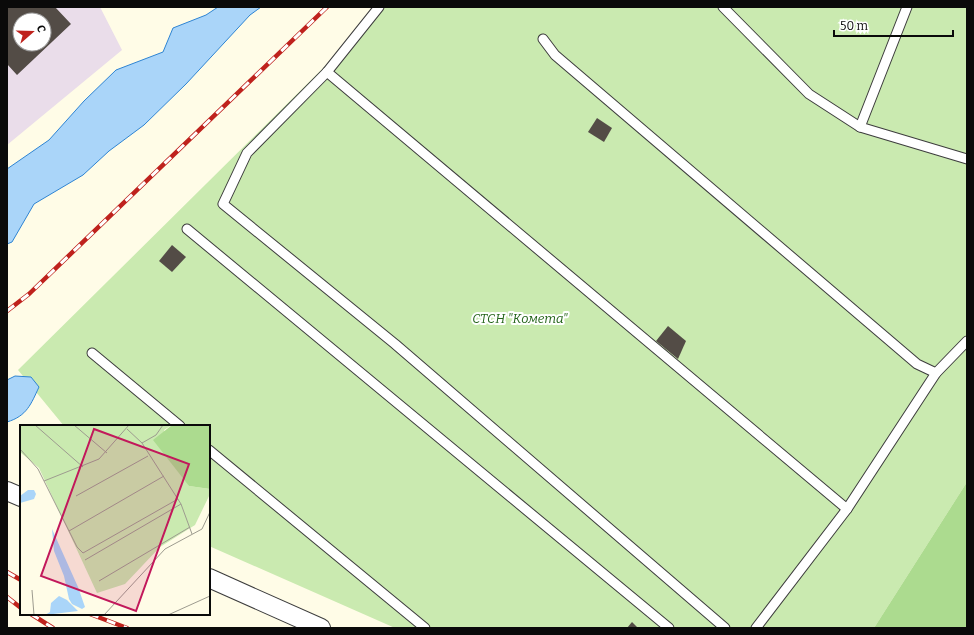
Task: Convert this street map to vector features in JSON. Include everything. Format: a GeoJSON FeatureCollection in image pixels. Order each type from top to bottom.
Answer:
{"type":"FeatureCollection","features":[{"type":"Feature","properties":{"kind":"street"},"geometry":{"type":"LineString","coordinates":[[7,491],[20,497]]}},
{"type":"Feature","properties":{"kind":"street"},"geometry":{"type":"LineString","coordinates":[[210,578],[321,628]]}},
{"type":"Feature","properties":{"kind":"lane"},"geometry":{"type":"LineString","coordinates":[[379,7],[328,72],[247,153],[223,204],[395,344],[725,628]]}},
{"type":"Feature","properties":{"kind":"lane"},"geometry":{"type":"LineString","coordinates":[[723,7],[733,11],[809,94],[860,127],[967,159]]}},
{"type":"Feature","properties":{"kind":"lane"},"geometry":{"type":"LineString","coordinates":[[860,127],[907,7]]}},
{"type":"Feature","properties":{"kind":"lane"},"geometry":{"type":"LineString","coordinates":[[543,39],[555,55],[917,364],[936,373]]}},
{"type":"Feature","properties":{"kind":"lane"},"geometry":{"type":"LineString","coordinates":[[328,72],[847,509]]}},
{"type":"Feature","properties":{"kind":"lane"},"geometry":{"type":"LineString","coordinates":[[187,229],[670,628]]}},
{"type":"Feature","properties":{"kind":"lane"},"geometry":{"type":"LineString","coordinates":[[756,628],[847,509],[936,373],[967,341]]}},
{"type":"Feature","properties":{"kind":"lane"},"geometry":{"type":"LineString","coordinates":[[92,353],[179,425]]}},
{"type":"Feature","properties":{"kind":"lane"},"geometry":{"type":"LineString","coordinates":[[210,451],[425,628]]}},
{"type":"Feature","properties":{"kind":"shaded area"},"geometry":{"type":"Polygon","coordinates":[[[7,7],[100,7],[122,50],[7,145],[7,7]]]}},
{"type":"Feature","properties":{"kind":"green space","name":"СТСН \"Комета\""},"geometry":{"type":"Polygon","coordinates":[[[385,7],[967,7],[967,482],[874,628],[395,628],[210,546],[210,425],[63,425],[18,370],[385,7]]]}},
{"type":"Feature","properties":{"kind":"green space"},"geometry":{"type":"Polygon","coordinates":[[[967,482],[967,628],[874,628],[967,482]]]}},
{"type":"Feature","properties":{"kind":"water"},"geometry":{"type":"Polygon","coordinates":[[[218,7],[261,7],[250,15],[186,84],[144,125],[109,151],[83,175],[34,204],[12,242],[7,244],[7,169],[49,140],[84,101],[116,70],[163,52],[173,28],[206,15],[218,7]]]}},
{"type":"Feature","properties":{"kind":"water"},"geometry":{"type":"Polygon","coordinates":[[[15,376],[31,377],[39,387],[28,409],[24,413],[7,422],[7,380],[15,376]]]}},
{"type":"Feature","properties":{"kind":"building"},"geometry":{"type":"Polygon","coordinates":[[[7,7],[55,7],[71,24],[52,42],[52,12],[12,12],[12,52],[41,52],[17,75],[7,64],[7,7]]]}},
{"type":"Feature","properties":{"kind":"building"},"geometry":{"type":"Polygon","coordinates":[[[597,118],[612,128],[604,142],[588,132],[597,118]]]}},
{"type":"Feature","properties":{"kind":"building"},"geometry":{"type":"Polygon","coordinates":[[[172,245],[186,257],[172,272],[159,261],[172,245]]]}},
{"type":"Feature","properties":{"kind":"building"},"geometry":{"type":"Polygon","coordinates":[[[668,326],[686,341],[678,359],[656,341],[668,326]]]}},
{"type":"Feature","properties":{"kind":"building"},"geometry":{"type":"Polygon","coordinates":[[[632,622],[638,628],[627,628],[632,622]]]}},
{"type":"Feature","properties":{"kind":"railway"},"geometry":{"type":"LineString","coordinates":[[7,311],[29,294],[327,7]]}},
{"type":"Feature","properties":{"kind":"railway"},"geometry":{"type":"LineString","coordinates":[[7,572],[20,579]]}},
{"type":"Feature","properties":{"kind":"railway"},"geometry":{"type":"LineString","coordinates":[[7,597],[20,607]]}},
{"type":"Feature","properties":{"kind":"railway"},"geometry":{"type":"LineString","coordinates":[[33,615],[53,628]]}},
{"type":"Feature","properties":{"kind":"railway"},"geometry":{"type":"LineString","coordinates":[[93,615],[127,628]]}}]}
